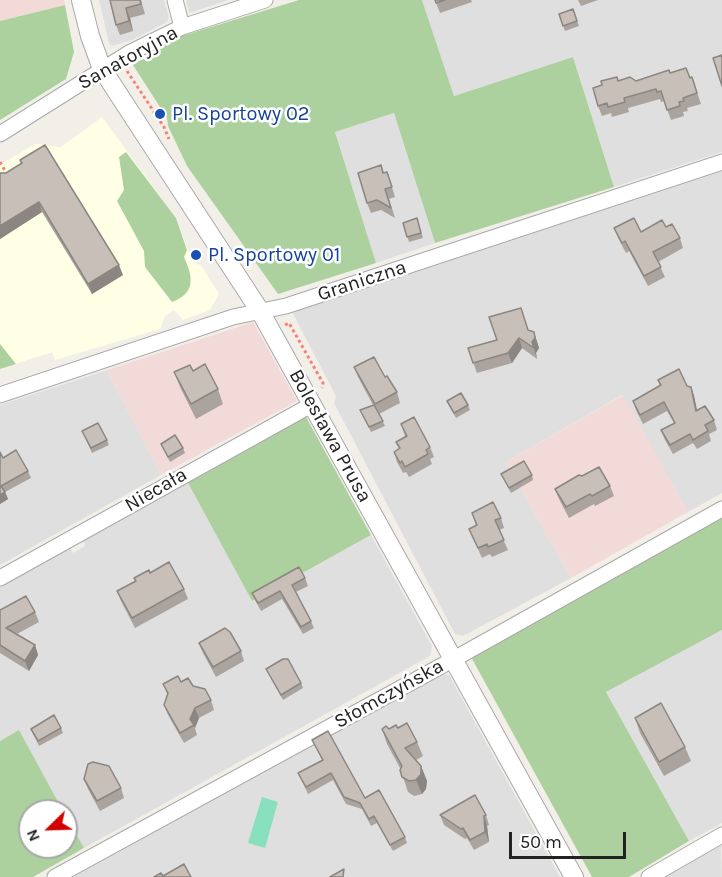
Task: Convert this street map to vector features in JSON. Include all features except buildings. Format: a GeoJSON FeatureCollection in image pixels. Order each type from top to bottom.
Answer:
{"type":"FeatureCollection","features":[{"type":"Feature","properties":{"kind":"street","name":"Bolesława Prusa"},"geometry":{"type":"LineString","coordinates":[[81,0],[90,36],[102,69],[260,311],[574,877]]}},
{"type":"Feature","properties":{"kind":"street"},"geometry":{"type":"LineString","coordinates":[[176,0],[182,27]]}},
{"type":"Feature","properties":{"kind":"street","name":"Sanatoryjna"},"geometry":{"type":"LineString","coordinates":[[0,134],[129,53],[182,27],[265,0]]}},
{"type":"Feature","properties":{"kind":"street","name":"Graniczna"},"geometry":{"type":"LineString","coordinates":[[0,395],[233,317],[286,306],[722,162]]}},
{"type":"Feature","properties":{"kind":"street","name":"Niecała"},"geometry":{"type":"LineString","coordinates":[[0,578],[313,404]]}},
{"type":"Feature","properties":{"kind":"street","name":"Słomczyńska"},"geometry":{"type":"LineString","coordinates":[[55,877],[454,659],[722,509]]}},
{"type":"Feature","properties":{"kind":"street"},"geometry":{"type":"LineString","coordinates":[[649,877],[722,835]]}},
{"type":"Feature","properties":{"kind":"path"},"geometry":{"type":"LineString","coordinates":[[0,162],[9,177],[0,183]]}},
{"type":"Feature","properties":{"kind":"shaded area"},"geometry":{"type":"Polygon","coordinates":[[[0,0],[64,0],[65,5],[0,21],[0,0]]]}},
{"type":"Feature","properties":{"kind":"shaded area"},"geometry":{"type":"Polygon","coordinates":[[[99,0],[164,0],[169,17],[167,22],[132,40],[112,46],[109,43],[99,0]]]}},
{"type":"Feature","properties":{"kind":"shaded area"},"geometry":{"type":"Polygon","coordinates":[[[186,0],[229,0],[189,13],[186,0]]]}},
{"type":"Feature","properties":{"kind":"shaded area"},"geometry":{"type":"Polygon","coordinates":[[[422,0],[722,0],[722,152],[614,187],[573,57],[454,96],[422,0]]]}},
{"type":"Feature","properties":{"kind":"shaded area"},"geometry":{"type":"Polygon","coordinates":[[[394,113],[435,243],[376,263],[335,132],[394,113]]]}},
{"type":"Feature","properties":{"kind":"shaded area"},"geometry":{"type":"Polygon","coordinates":[[[102,117],[176,218],[188,250],[219,294],[210,310],[183,320],[174,310],[165,316],[160,329],[55,360],[52,352],[0,369],[0,165],[35,144],[61,147],[102,117]]]}},
{"type":"Feature","properties":{"kind":"shaded area"},"geometry":{"type":"Polygon","coordinates":[[[722,170],[722,493],[688,512],[622,395],[506,462],[571,578],[463,636],[455,634],[334,403],[336,396],[292,312],[722,170]]]}},
{"type":"Feature","properties":{"kind":"shaded area"},"geometry":{"type":"Polygon","coordinates":[[[253,322],[297,401],[161,475],[107,370],[253,322]]]}},
{"type":"Feature","properties":{"kind":"shaded area"},"geometry":{"type":"Polygon","coordinates":[[[107,370],[161,475],[0,565],[0,405],[107,370]]]}},
{"type":"Feature","properties":{"kind":"shaded area"},"geometry":{"type":"Polygon","coordinates":[[[623,395],[688,512],[571,578],[506,462],[623,395]]]}},
{"type":"Feature","properties":{"kind":"shaded area"},"geometry":{"type":"Polygon","coordinates":[[[188,483],[252,601],[371,535],[432,646],[430,656],[84,848],[78,837],[78,799],[56,799],[19,731],[0,741],[0,587],[70,548],[73,553],[85,546],[84,540],[188,483]]]}},
{"type":"Feature","properties":{"kind":"shaded area"},"geometry":{"type":"Polygon","coordinates":[[[722,630],[722,823],[689,841],[606,692],[722,630]]]}},
{"type":"Feature","properties":{"kind":"shaded area"},"geometry":{"type":"Polygon","coordinates":[[[441,673],[449,675],[560,877],[72,877],[441,673]]]}},
{"type":"Feature","properties":{"kind":"shaded area"},"geometry":{"type":"Polygon","coordinates":[[[721,845],[722,877],[666,877],[721,845]]]}},
{"type":"Feature","properties":{"kind":"green space"},"geometry":{"type":"Polygon","coordinates":[[[299,0],[422,0],[454,96],[573,57],[614,187],[435,243],[394,113],[335,132],[376,263],[278,294],[187,166],[168,126],[167,118],[133,65],[172,39],[299,0]]]}},
{"type":"Feature","properties":{"kind":"green space"},"geometry":{"type":"Polygon","coordinates":[[[65,5],[74,52],[66,79],[0,120],[0,21],[65,5]]]}},
{"type":"Feature","properties":{"kind":"green space"},"geometry":{"type":"Polygon","coordinates":[[[126,152],[176,218],[187,250],[184,257],[189,271],[189,289],[172,302],[145,267],[144,251],[117,201],[124,190],[119,157],[126,152]]]}},
{"type":"Feature","properties":{"kind":"green space"},"geometry":{"type":"Polygon","coordinates":[[[0,344],[16,364],[0,369],[0,344]]]}},
{"type":"Feature","properties":{"kind":"green space"},"geometry":{"type":"Polygon","coordinates":[[[306,417],[371,535],[252,601],[188,483],[306,417]]]}},
{"type":"Feature","properties":{"kind":"green space"},"geometry":{"type":"Polygon","coordinates":[[[722,517],[722,630],[606,692],[689,841],[629,877],[592,877],[471,657],[722,517]]]}},
{"type":"Feature","properties":{"kind":"green space"},"geometry":{"type":"Polygon","coordinates":[[[19,730],[56,799],[18,799],[18,859],[65,859],[33,877],[0,877],[0,741],[19,730]]]}},
{"type":"Feature","properties":{"kind":"green space"},"geometry":{"type":"Polygon","coordinates":[[[262,797],[278,802],[265,848],[248,843],[262,797]]]}},
{"type":"Feature","properties":{"kind":"green space"},"geometry":{"type":"Polygon","coordinates":[[[78,837],[84,848],[78,851],[78,837]]]}},
{"type":"Feature","properties":{"kind":"place","name":"Pl. Sportowy 02"},"geometry":{"type":"Point","coordinates":[160,114]}},
{"type":"Feature","properties":{"kind":"place","name":"Pl. Sportowy 01"},"geometry":{"type":"Point","coordinates":[196,255]}}]}
